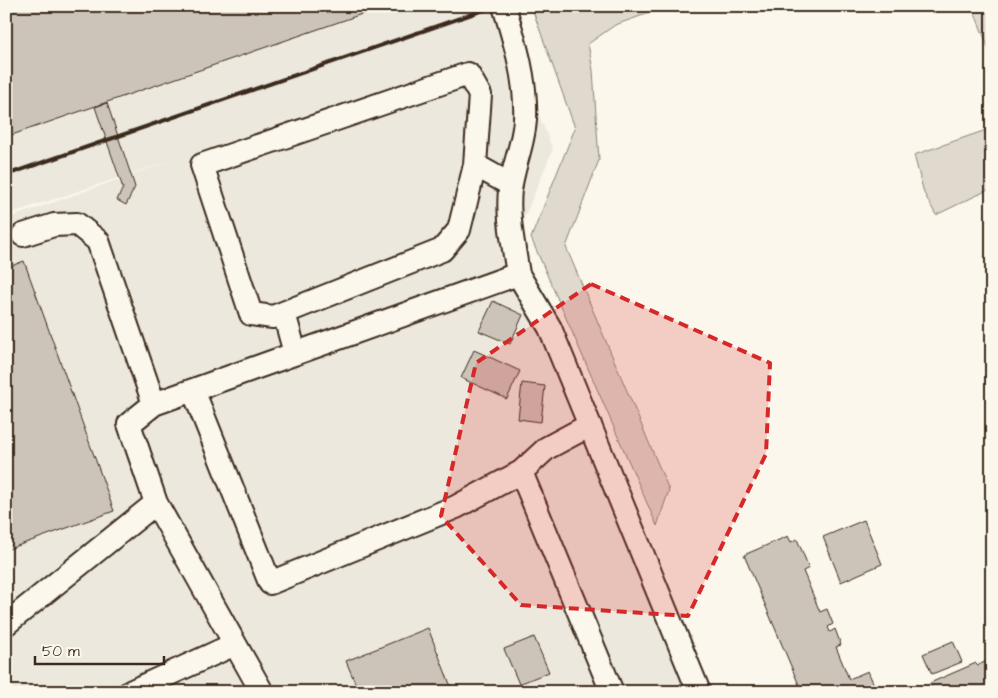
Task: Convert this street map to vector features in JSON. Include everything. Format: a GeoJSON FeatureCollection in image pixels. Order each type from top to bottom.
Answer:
{"type":"FeatureCollection","features":[{"type":"Feature","properties":{"kind":"street"},"geometry":{"type":"LineString","coordinates":[[504,6],[518,54],[524,93],[525,119],[511,185],[511,227],[518,274],[550,328],[699,692]]}},
{"type":"Feature","properties":{"kind":"street"},"geometry":{"type":"LineString","coordinates":[[468,74],[480,95],[474,165],[458,230],[442,250],[273,317],[251,314],[202,165],[468,74]]}},
{"type":"Feature","properties":{"kind":"street"},"geometry":{"type":"LineString","coordinates":[[474,165],[511,185]]}},
{"type":"Feature","properties":{"kind":"street"},"geometry":{"type":"LineString","coordinates":[[13,238],[54,225],[77,224],[98,241],[154,404]]}},
{"type":"Feature","properties":{"kind":"street"},"geometry":{"type":"LineString","coordinates":[[262,692],[156,503],[129,424],[154,404],[518,274]]}},
{"type":"Feature","properties":{"kind":"street"},"geometry":{"type":"LineString","coordinates":[[284,312],[296,353]]}},
{"type":"Feature","properties":{"kind":"street"},"geometry":{"type":"LineString","coordinates":[[193,390],[270,583],[456,506],[521,472],[547,448],[590,425]]}},
{"type":"Feature","properties":{"kind":"street"},"geometry":{"type":"LineString","coordinates":[[521,472],[612,692]]}},
{"type":"Feature","properties":{"kind":"street"},"geometry":{"type":"LineString","coordinates":[[6,624],[156,503]]}},
{"type":"Feature","properties":{"kind":"street"},"geometry":{"type":"LineString","coordinates":[[130,692],[235,644]]}},
{"type":"Feature","properties":{"kind":"highlighted area"},"geometry":{"type":"Polygon","coordinates":[[[591,284],[770,363],[766,454],[688,616],[521,605],[441,516],[476,363],[591,284]]]}},
{"type":"Feature","properties":{"kind":"shaded area"},"geometry":{"type":"Polygon","coordinates":[[[384,6],[493,6],[553,149],[507,259],[694,692],[6,692],[6,219],[173,160],[6,215],[6,134],[384,6]]]}},
{"type":"Feature","properties":{"kind":"shaded area"},"geometry":{"type":"Polygon","coordinates":[[[547,6],[669,6],[615,25],[588,44],[593,70],[599,160],[566,247],[669,490],[657,526],[531,238],[575,128],[533,11],[547,6]]]}},
{"type":"Feature","properties":{"kind":"shaded area"},"geometry":{"type":"Polygon","coordinates":[[[972,6],[992,6],[992,57],[972,6]]]}},
{"type":"Feature","properties":{"kind":"shaded area"},"geometry":{"type":"Polygon","coordinates":[[[992,128],[992,188],[936,215],[924,193],[914,155],[992,128]]]}},
{"type":"Feature","properties":{"kind":"building"},"geometry":{"type":"Polygon","coordinates":[[[6,6],[385,6],[6,137],[6,6]]]}},
{"type":"Feature","properties":{"kind":"building"},"geometry":{"type":"Polygon","coordinates":[[[107,103],[135,187],[126,205],[117,200],[123,188],[95,107],[107,103]]]}},
{"type":"Feature","properties":{"kind":"building"},"geometry":{"type":"Polygon","coordinates":[[[24,261],[114,511],[6,550],[6,268],[24,261]]]}},
{"type":"Feature","properties":{"kind":"building"},"geometry":{"type":"Polygon","coordinates":[[[493,301],[523,315],[510,344],[479,331],[493,301]]]}},
{"type":"Feature","properties":{"kind":"building"},"geometry":{"type":"Polygon","coordinates":[[[474,350],[520,371],[507,399],[461,378],[474,350]]]}},
{"type":"Feature","properties":{"kind":"building"},"geometry":{"type":"Polygon","coordinates":[[[522,383],[545,386],[541,422],[518,419],[522,383]]]}},
{"type":"Feature","properties":{"kind":"building"},"geometry":{"type":"Polygon","coordinates":[[[864,520],[882,564],[841,582],[823,537],[864,520]]]}},
{"type":"Feature","properties":{"kind":"building"},"geometry":{"type":"Polygon","coordinates":[[[788,536],[791,542],[797,539],[809,568],[803,571],[820,612],[827,609],[833,624],[828,627],[830,632],[835,629],[841,645],[836,647],[849,679],[868,671],[877,692],[802,692],[744,555],[788,536]]]}},
{"type":"Feature","properties":{"kind":"building"},"geometry":{"type":"Polygon","coordinates":[[[428,628],[453,692],[359,692],[346,661],[428,628]]]}},
{"type":"Feature","properties":{"kind":"building"},"geometry":{"type":"Polygon","coordinates":[[[534,637],[549,672],[519,684],[504,649],[534,637]]]}},
{"type":"Feature","properties":{"kind":"building"},"geometry":{"type":"Polygon","coordinates":[[[953,641],[962,662],[932,674],[923,654],[953,641]]]}},
{"type":"Feature","properties":{"kind":"building"},"geometry":{"type":"Polygon","coordinates":[[[992,659],[992,692],[934,692],[930,683],[976,663],[978,665],[992,659]]]}},
{"type":"Feature","properties":{"kind":"railway"},"geometry":{"type":"LineString","coordinates":[[6,175],[495,6]]}}]}
